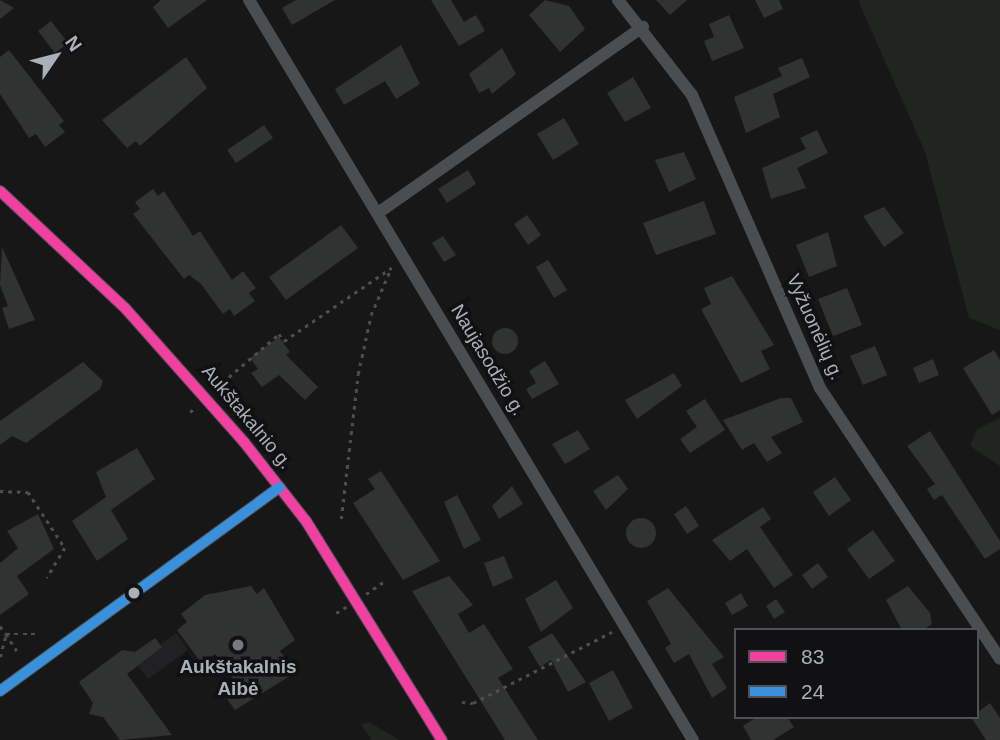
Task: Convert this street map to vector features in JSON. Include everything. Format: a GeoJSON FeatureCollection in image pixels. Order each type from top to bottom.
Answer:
{"type":"FeatureCollection","features":[{"type":"Feature","properties":{"kind":"street","name":"Naujasodžio g."},"geometry":{"type":"LineString","coordinates":[[249,0],[692,740]]}},
{"type":"Feature","properties":{"kind":"street","name":"Vyžuonėlių g."},"geometry":{"type":"LineString","coordinates":[[618,0],[643,27],[692,95],[820,388],[1000,659]]}},
{"type":"Feature","properties":{"kind":"street"},"geometry":{"type":"LineString","coordinates":[[378,214],[643,27]]}},
{"type":"Feature","properties":{"kind":"street","name":"Aukštakalnio g."},"geometry":{"type":"LineString","coordinates":[[0,191],[125,307],[206,397],[280,487],[442,740]]}},
{"type":"Feature","properties":{"kind":"street"},"geometry":{"type":"LineString","coordinates":[[0,691],[280,487]]}},
{"type":"Feature","properties":{"kind":"path"},"geometry":{"type":"LineString","coordinates":[[190,412],[279,334],[284,341],[391,268],[370,315],[358,374],[341,519]]}},
{"type":"Feature","properties":{"kind":"path"},"geometry":{"type":"LineString","coordinates":[[0,491],[28,492],[65,548],[47,578]]}},
{"type":"Feature","properties":{"kind":"path"},"geometry":{"type":"LineString","coordinates":[[0,626],[17,651]]}},
{"type":"Feature","properties":{"kind":"path"},"geometry":{"type":"LineString","coordinates":[[462,702],[473,703],[612,632]]}},
{"type":"Feature","properties":{"kind":"path"},"geometry":{"type":"LineString","coordinates":[[6,634],[40,634]]}},
{"type":"Feature","properties":{"kind":"path"},"geometry":{"type":"LineString","coordinates":[[0,657],[6,634]]}},
{"type":"Feature","properties":{"kind":"shaded area"},"geometry":{"type":"Polygon","coordinates":[[[858,0],[1000,0],[1000,330],[969,318],[925,152],[858,0]]]}},
{"type":"Feature","properties":{"kind":"shaded area"},"geometry":{"type":"Polygon","coordinates":[[[1000,418],[1000,466],[970,446],[977,429],[1000,418]]]}},
{"type":"Feature","properties":{"kind":"shaded area"},"geometry":{"type":"Polygon","coordinates":[[[176,633],[188,650],[148,679],[136,663],[176,633]]]}},
{"type":"Feature","properties":{"kind":"shaded area"},"geometry":{"type":"Polygon","coordinates":[[[369,722],[398,740],[372,740],[361,724],[369,722]]]}},
{"type":"Feature","properties":{"kind":"building"},"geometry":{"type":"Polygon","coordinates":[[[0,0],[14,8],[0,19],[0,0]]]}},
{"type":"Feature","properties":{"kind":"building"},"geometry":{"type":"Polygon","coordinates":[[[161,0],[207,0],[168,28],[153,7],[161,0]]]}},
{"type":"Feature","properties":{"kind":"building"},"geometry":{"type":"Polygon","coordinates":[[[296,0],[335,0],[292,25],[282,8],[296,0]]]}},
{"type":"Feature","properties":{"kind":"building"},"geometry":{"type":"Polygon","coordinates":[[[431,0],[451,0],[464,22],[476,15],[485,31],[459,46],[431,0]]]}},
{"type":"Feature","properties":{"kind":"building"},"geometry":{"type":"Polygon","coordinates":[[[545,0],[569,6],[585,29],[560,52],[529,15],[545,0]]]}},
{"type":"Feature","properties":{"kind":"building"},"geometry":{"type":"Polygon","coordinates":[[[656,0],[687,0],[670,15],[656,0]]]}},
{"type":"Feature","properties":{"kind":"building"},"geometry":{"type":"Polygon","coordinates":[[[755,0],[779,0],[783,9],[764,18],[755,0]]]}},
{"type":"Feature","properties":{"kind":"building"},"geometry":{"type":"Polygon","coordinates":[[[729,15],[744,48],[712,61],[704,41],[714,37],[709,24],[729,15]]]}},
{"type":"Feature","properties":{"kind":"building"},"geometry":{"type":"Polygon","coordinates":[[[51,21],[68,43],[55,53],[38,31],[51,21]]]}},
{"type":"Feature","properties":{"kind":"building"},"geometry":{"type":"Polygon","coordinates":[[[401,45],[420,84],[396,99],[385,81],[344,105],[335,89],[401,45]]]}},
{"type":"Feature","properties":{"kind":"building"},"geometry":{"type":"Polygon","coordinates":[[[502,48],[516,74],[492,94],[489,88],[479,93],[469,74],[502,48]]]}},
{"type":"Feature","properties":{"kind":"building"},"geometry":{"type":"Polygon","coordinates":[[[9,50],[64,121],[59,125],[65,132],[45,147],[36,134],[29,138],[0,94],[0,57],[9,50]]]}},
{"type":"Feature","properties":{"kind":"building"},"geometry":{"type":"Polygon","coordinates":[[[186,57],[207,88],[140,146],[136,141],[127,148],[102,120],[186,57]]]}},
{"type":"Feature","properties":{"kind":"building"},"geometry":{"type":"Polygon","coordinates":[[[802,58],[810,77],[773,94],[780,117],[746,133],[734,97],[782,76],[778,68],[802,58]]]}},
{"type":"Feature","properties":{"kind":"building"},"geometry":{"type":"Polygon","coordinates":[[[633,77],[651,108],[625,122],[607,93],[633,77]]]}},
{"type":"Feature","properties":{"kind":"building"},"geometry":{"type":"Polygon","coordinates":[[[564,118],[579,144],[553,160],[537,134],[564,118]]]}},
{"type":"Feature","properties":{"kind":"building"},"geometry":{"type":"Polygon","coordinates":[[[264,125],[273,138],[236,163],[227,150],[264,125]]]}},
{"type":"Feature","properties":{"kind":"building"},"geometry":{"type":"Polygon","coordinates":[[[817,130],[828,153],[797,168],[806,188],[771,199],[762,168],[806,149],[800,138],[817,130]]]}},
{"type":"Feature","properties":{"kind":"building"},"geometry":{"type":"Polygon","coordinates":[[[684,152],[696,179],[669,192],[655,160],[684,152]]]}},
{"type":"Feature","properties":{"kind":"building"},"geometry":{"type":"Polygon","coordinates":[[[468,170],[476,184],[447,203],[438,189],[468,170]]]}},
{"type":"Feature","properties":{"kind":"building"},"geometry":{"type":"Polygon","coordinates":[[[153,189],[158,196],[164,191],[193,236],[200,231],[232,280],[243,271],[256,288],[249,293],[255,301],[234,316],[230,309],[223,314],[201,284],[189,275],[184,279],[133,214],[140,209],[135,202],[153,189]]]}},
{"type":"Feature","properties":{"kind":"building"},"geometry":{"type":"Polygon","coordinates":[[[704,201],[716,234],[656,255],[643,223],[704,201]]]}},
{"type":"Feature","properties":{"kind":"building"},"geometry":{"type":"Polygon","coordinates":[[[884,207],[904,233],[884,247],[863,216],[884,207]]]}},
{"type":"Feature","properties":{"kind":"building"},"geometry":{"type":"Polygon","coordinates":[[[527,215],[541,235],[528,245],[514,224],[527,215]]]}},
{"type":"Feature","properties":{"kind":"building"},"geometry":{"type":"Polygon","coordinates":[[[341,225],[358,248],[286,300],[269,277],[341,225]]]}},
{"type":"Feature","properties":{"kind":"building"},"geometry":{"type":"Polygon","coordinates":[[[828,232],[837,266],[809,277],[796,245],[828,232]]]}},
{"type":"Feature","properties":{"kind":"building"},"geometry":{"type":"Polygon","coordinates":[[[443,236],[456,255],[444,262],[432,243],[443,236]]]}},
{"type":"Feature","properties":{"kind":"building"},"geometry":{"type":"Polygon","coordinates":[[[2,247],[35,320],[9,329],[2,308],[8,306],[0,285],[2,247]]]}},
{"type":"Feature","properties":{"kind":"building"},"geometry":{"type":"Polygon","coordinates":[[[548,260],[567,290],[554,298],[536,267],[548,260]]]}},
{"type":"Feature","properties":{"kind":"building"},"geometry":{"type":"Polygon","coordinates":[[[732,276],[774,345],[761,351],[770,369],[741,383],[701,309],[711,304],[704,288],[732,276]]]}},
{"type":"Feature","properties":{"kind":"building"},"geometry":{"type":"Polygon","coordinates":[[[847,288],[862,325],[833,336],[818,299],[847,288]]]}},
{"type":"Feature","properties":{"kind":"building"},"geometry":{"type":"Polygon","coordinates":[[[505,328],[514,332],[518,341],[514,350],[505,354],[496,350],[492,341],[496,332],[505,328]]]}},
{"type":"Feature","properties":{"kind":"building"},"geometry":{"type":"Polygon","coordinates":[[[279,337],[290,352],[286,355],[318,387],[305,400],[279,375],[262,387],[251,373],[258,369],[250,358],[279,337]]]}},
{"type":"Feature","properties":{"kind":"building"},"geometry":{"type":"Polygon","coordinates":[[[875,346],[887,375],[863,385],[850,356],[875,346]]]}},
{"type":"Feature","properties":{"kind":"building"},"geometry":{"type":"Polygon","coordinates":[[[994,350],[1000,360],[1000,410],[992,415],[963,368],[994,350]]]}},
{"type":"Feature","properties":{"kind":"building"},"geometry":{"type":"Polygon","coordinates":[[[933,359],[939,375],[919,383],[913,368],[933,359]]]}},
{"type":"Feature","properties":{"kind":"building"},"geometry":{"type":"Polygon","coordinates":[[[545,361],[559,384],[532,399],[526,389],[536,383],[529,371],[545,361]]]}},
{"type":"Feature","properties":{"kind":"building"},"geometry":{"type":"Polygon","coordinates":[[[83,362],[103,381],[100,389],[26,443],[12,436],[0,445],[0,421],[83,362]]]}},
{"type":"Feature","properties":{"kind":"building"},"geometry":{"type":"Polygon","coordinates":[[[674,373],[682,386],[637,419],[625,400],[674,373]]]}},
{"type":"Feature","properties":{"kind":"building"},"geometry":{"type":"Polygon","coordinates":[[[781,398],[791,398],[803,422],[771,437],[782,453],[767,462],[754,443],[742,450],[723,420],[781,398]]]}},
{"type":"Feature","properties":{"kind":"building"},"geometry":{"type":"Polygon","coordinates":[[[705,399],[725,430],[690,453],[680,439],[697,427],[686,411],[705,399]]]}},
{"type":"Feature","properties":{"kind":"building"},"geometry":{"type":"Polygon","coordinates":[[[578,430],[590,449],[565,464],[552,444],[578,430]]]}},
{"type":"Feature","properties":{"kind":"building"},"geometry":{"type":"Polygon","coordinates":[[[930,431],[1000,541],[1000,549],[985,559],[942,495],[934,500],[927,489],[935,484],[907,446],[930,431]]]}},
{"type":"Feature","properties":{"kind":"building"},"geometry":{"type":"Polygon","coordinates":[[[137,448],[155,479],[111,510],[128,539],[97,561],[72,521],[106,497],[96,472],[137,448]]]}},
{"type":"Feature","properties":{"kind":"building"},"geometry":{"type":"Polygon","coordinates":[[[381,471],[440,561],[403,580],[353,503],[375,489],[368,479],[381,471]]]}},
{"type":"Feature","properties":{"kind":"building"},"geometry":{"type":"Polygon","coordinates":[[[618,475],[628,489],[606,510],[593,491],[618,475]]]}},
{"type":"Feature","properties":{"kind":"building"},"geometry":{"type":"Polygon","coordinates":[[[835,477],[851,500],[829,516],[813,492],[835,477]]]}},
{"type":"Feature","properties":{"kind":"building"},"geometry":{"type":"Polygon","coordinates":[[[512,486],[523,504],[499,519],[492,506],[512,486]]]}},
{"type":"Feature","properties":{"kind":"building"},"geometry":{"type":"Polygon","coordinates":[[[457,495],[481,540],[464,549],[444,502],[457,495]]]}},
{"type":"Feature","properties":{"kind":"building"},"geometry":{"type":"Polygon","coordinates":[[[686,506],[699,526],[687,534],[674,514],[686,506]]]}},
{"type":"Feature","properties":{"kind":"building"},"geometry":{"type":"Polygon","coordinates":[[[763,507],[771,519],[760,527],[793,575],[774,588],[747,549],[730,561],[712,540],[763,507]]]}},
{"type":"Feature","properties":{"kind":"building"},"geometry":{"type":"Polygon","coordinates":[[[38,514],[54,549],[17,576],[29,594],[0,615],[0,563],[18,548],[7,531],[38,514]]]}},
{"type":"Feature","properties":{"kind":"building"},"geometry":{"type":"Polygon","coordinates":[[[641,518],[652,522],[656,533],[652,544],[641,548],[630,544],[626,533],[630,522],[641,518]]]}},
{"type":"Feature","properties":{"kind":"building"},"geometry":{"type":"Polygon","coordinates":[[[873,530],[895,561],[869,579],[847,549],[873,530]]]}},
{"type":"Feature","properties":{"kind":"building"},"geometry":{"type":"Polygon","coordinates":[[[504,556],[513,578],[493,587],[484,563],[504,556]]]}},
{"type":"Feature","properties":{"kind":"building"},"geometry":{"type":"Polygon","coordinates":[[[818,563],[828,577],[812,589],[802,575],[818,563]]]}},
{"type":"Feature","properties":{"kind":"building"},"geometry":{"type":"Polygon","coordinates":[[[449,576],[473,605],[458,614],[469,633],[484,624],[513,669],[498,678],[538,740],[505,740],[412,591],[449,576]]]}},
{"type":"Feature","properties":{"kind":"building"},"geometry":{"type":"Polygon","coordinates":[[[556,580],[573,608],[541,632],[525,599],[556,580]]]}},
{"type":"Feature","properties":{"kind":"building","name":"Aukštakalnis Aibė"},"geometry":{"type":"Polygon","coordinates":[[[251,586],[257,594],[264,588],[295,640],[280,651],[296,672],[235,710],[227,699],[241,689],[215,654],[202,664],[177,630],[187,622],[181,614],[205,595],[251,586]]]}},
{"type":"Feature","properties":{"kind":"building"},"geometry":{"type":"Polygon","coordinates":[[[908,586],[930,613],[932,624],[926,628],[901,628],[886,600],[908,586]]]}},
{"type":"Feature","properties":{"kind":"building"},"geometry":{"type":"Polygon","coordinates":[[[668,588],[724,657],[712,664],[727,688],[712,698],[689,654],[674,663],[665,648],[671,644],[647,601],[668,588]]]}},
{"type":"Feature","properties":{"kind":"building"},"geometry":{"type":"Polygon","coordinates":[[[741,593],[748,606],[732,615],[725,603],[741,593]]]}},
{"type":"Feature","properties":{"kind":"building"},"geometry":{"type":"Polygon","coordinates":[[[776,599],[785,612],[774,619],[766,606],[776,599]]]}},
{"type":"Feature","properties":{"kind":"building"},"geometry":{"type":"Polygon","coordinates":[[[552,633],[586,682],[568,692],[551,660],[540,667],[528,647],[552,633]]]}},
{"type":"Feature","properties":{"kind":"building"},"geometry":{"type":"Polygon","coordinates":[[[155,638],[162,647],[127,674],[172,735],[120,740],[103,717],[89,714],[93,703],[79,682],[122,650],[135,652],[155,638]]]}},
{"type":"Feature","properties":{"kind":"building"},"geometry":{"type":"Polygon","coordinates":[[[613,670],[633,708],[609,721],[589,683],[613,670]]]}},
{"type":"Feature","properties":{"kind":"building"},"geometry":{"type":"Polygon","coordinates":[[[990,703],[1000,718],[1000,740],[986,740],[972,719],[979,719],[979,711],[990,703]]]}},
{"type":"Feature","properties":{"kind":"building"},"geometry":{"type":"Polygon","coordinates":[[[754,719],[788,719],[794,727],[773,740],[751,740],[743,726],[754,719]]]}},
{"type":"Feature","properties":{"kind":"transit line","name":"83"},"geometry":{"type":"LineString","coordinates":[[0,191],[125,308],[244,442],[306,521],[442,740]]}},
{"type":"Feature","properties":{"kind":"transit line","name":"24"},"geometry":{"type":"LineString","coordinates":[[0,691],[280,487]]}},
{"type":"Feature","properties":{"kind":"place","name":"Aukštakalnis Aibė"},"geometry":{"type":"Point","coordinates":[238,645]}}]}
